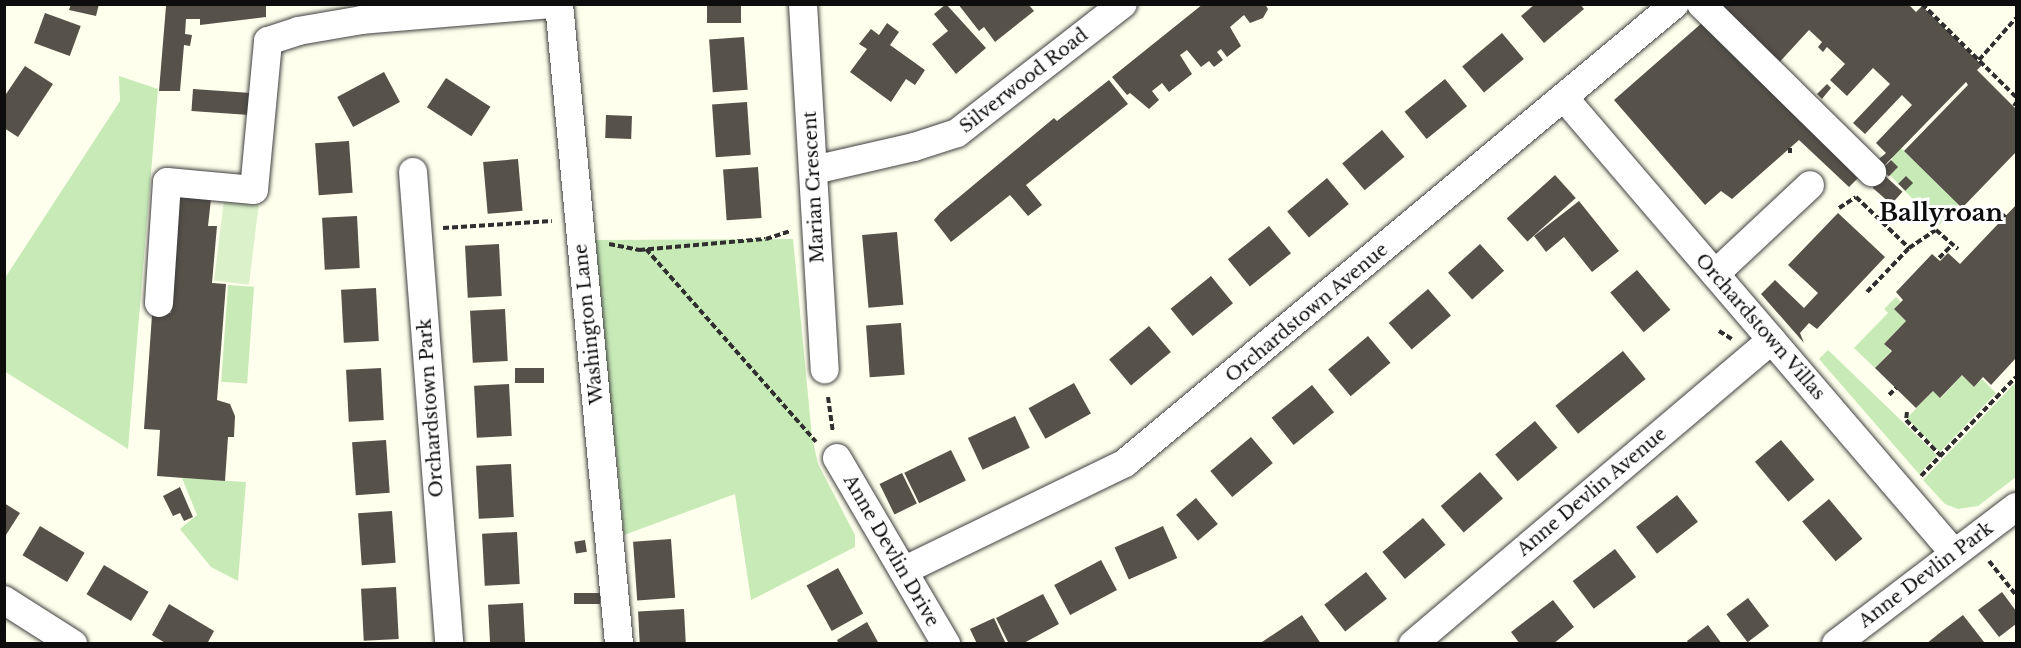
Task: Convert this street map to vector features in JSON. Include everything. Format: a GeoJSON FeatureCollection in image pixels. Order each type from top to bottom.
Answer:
{"type":"FeatureCollection","features":[{"type":"Feature","properties":{"kind":"street"},"geometry":{"type":"LineString","coordinates":[[159,303],[167,182],[254,190],[268,41],[298,31],[362,20],[552,4]]}},
{"type":"Feature","properties":{"kind":"street","name":"Washington Lane"},"geometry":{"type":"LineString","coordinates":[[559,4],[619,644]]}},
{"type":"Feature","properties":{"kind":"street","name":"Marian Crescent"},"geometry":{"type":"LineString","coordinates":[[803,4],[825,369]]}},
{"type":"Feature","properties":{"kind":"street","name":"Silverwood Road"},"geometry":{"type":"LineString","coordinates":[[814,170],[914,147],[957,133],[1124,4]]}},
{"type":"Feature","properties":{"kind":"street","name":"Orchardstown Avenue"},"geometry":{"type":"LineString","coordinates":[[905,570],[1125,463],[1566,100],[1676,4]]}},
{"type":"Feature","properties":{"kind":"street"},"geometry":{"type":"LineString","coordinates":[[1701,4],[1872,172]]}},
{"type":"Feature","properties":{"kind":"street","name":"Orchardstown Villas"},"geometry":{"type":"LineString","coordinates":[[1566,100],[1954,554]]}},
{"type":"Feature","properties":{"kind":"street","name":"Orchardstown Park"},"geometry":{"type":"LineString","coordinates":[[412,172],[449,644]]}},
{"type":"Feature","properties":{"kind":"street"},"geometry":{"type":"LineString","coordinates":[[1715,274],[1810,185]]}},
{"type":"Feature","properties":{"kind":"street","name":"Anne Devlin Avenue"},"geometry":{"type":"LineString","coordinates":[[1413,644],[1771,340]]}},
{"type":"Feature","properties":{"kind":"street","name":"Anne Devlin Drive"},"geometry":{"type":"LineString","coordinates":[[830,447],[905,570],[946,644]]}},
{"type":"Feature","properties":{"kind":"street","name":"Anne Devlin Park"},"geometry":{"type":"LineString","coordinates":[[1836,644],[2016,507]]}},
{"type":"Feature","properties":{"kind":"street"},"geometry":{"type":"LineString","coordinates":[[4,600],[73,644]]}},
{"type":"Feature","properties":{"kind":"path"},"geometry":{"type":"LineString","coordinates":[[1922,4],[2016,97]]}},
{"type":"Feature","properties":{"kind":"path"},"geometry":{"type":"LineString","coordinates":[[1979,60],[2016,18]]}},
{"type":"Feature","properties":{"kind":"path"},"geometry":{"type":"LineString","coordinates":[[1839,208],[1856,197],[1909,248]]}},
{"type":"Feature","properties":{"kind":"path"},"geometry":{"type":"LineString","coordinates":[[1996,208],[2006,217]]}},
{"type":"Feature","properties":{"kind":"path"},"geometry":{"type":"LineString","coordinates":[[417,230],[580,232],[646,249],[765,240],[800,228]]}},
{"type":"Feature","properties":{"kind":"path"},"geometry":{"type":"LineString","coordinates":[[1867,292],[1909,248],[1936,230],[1958,249]]}},
{"type":"Feature","properties":{"kind":"path"},"geometry":{"type":"LineString","coordinates":[[1939,258],[1953,244]]}},
{"type":"Feature","properties":{"kind":"path"},"geometry":{"type":"LineString","coordinates":[[646,249],[830,447]]}},
{"type":"Feature","properties":{"kind":"path"},"geometry":{"type":"LineString","coordinates":[[1914,483],[2016,377]]}},
{"type":"Feature","properties":{"kind":"path"},"geometry":{"type":"LineString","coordinates":[[1889,395],[1896,388]]}},
{"type":"Feature","properties":{"kind":"path"},"geometry":{"type":"LineString","coordinates":[[828,397],[830,447]]}},
{"type":"Feature","properties":{"kind":"path"},"geometry":{"type":"LineString","coordinates":[[1907,412],[1906,420],[1941,456]]}},
{"type":"Feature","properties":{"kind":"path"},"geometry":{"type":"LineString","coordinates":[[1986,557],[2016,595]]}},
{"type":"Feature","properties":{"kind":"green space"},"geometry":{"type":"Polygon","coordinates":[[[119,76],[158,89],[128,449],[4,371],[5,278],[120,101],[119,76]]]}},
{"type":"Feature","properties":{"kind":"green space"},"geometry":{"type":"Polygon","coordinates":[[[1901,148],[1959,204],[1938,226],[1890,175],[1892,158],[1901,148]]]}},
{"type":"Feature","properties":{"kind":"green space"},"geometry":{"type":"Polygon","coordinates":[[[224,200],[259,204],[249,285],[214,280],[224,200]]]}},
{"type":"Feature","properties":{"kind":"green space"},"geometry":{"type":"Polygon","coordinates":[[[793,239],[812,437],[818,464],[855,535],[855,547],[751,600],[735,494],[624,535],[616,449],[596,340],[587,240],[793,239]]]}},
{"type":"Feature","properties":{"kind":"green space"},"geometry":{"type":"Polygon","coordinates":[[[228,285],[254,287],[247,384],[221,382],[228,285]]]}},
{"type":"Feature","properties":{"kind":"green space"},"geometry":{"type":"Polygon","coordinates":[[[1896,297],[1901,302],[1894,309],[1906,321],[1884,344],[1891,351],[1875,368],[1854,348],[1888,313],[1884,309],[1896,297]]]}},
{"type":"Feature","properties":{"kind":"green space"},"geometry":{"type":"Polygon","coordinates":[[[1828,350],[1937,455],[1919,474],[1819,359],[1828,350]]]}},
{"type":"Feature","properties":{"kind":"green space"},"geometry":{"type":"Polygon","coordinates":[[[1962,375],[1974,387],[1982,379],[1996,393],[1940,452],[1907,418],[1933,391],[1941,398],[1962,375]]]}},
{"type":"Feature","properties":{"kind":"green space"},"geometry":{"type":"Polygon","coordinates":[[[2016,382],[2016,477],[1978,506],[1958,509],[1945,504],[1923,480],[2016,382]]]}},
{"type":"Feature","properties":{"kind":"green space"},"geometry":{"type":"Polygon","coordinates":[[[182,478],[246,482],[238,581],[211,567],[180,529],[197,515],[182,478]]]}},
{"type":"Feature","properties":{"kind":"building"},"geometry":{"type":"Polygon","coordinates":[[[71,4],[99,4],[96,16],[69,10],[71,4]]]}},
{"type":"Feature","properties":{"kind":"building"},"geometry":{"type":"Polygon","coordinates":[[[707,4],[741,4],[741,23],[707,23],[707,4]]]}},
{"type":"Feature","properties":{"kind":"building"},"geometry":{"type":"Polygon","coordinates":[[[946,4],[986,48],[956,74],[932,44],[948,31],[934,14],[946,4]]]}},
{"type":"Feature","properties":{"kind":"building"},"geometry":{"type":"Polygon","coordinates":[[[958,4],[1028,4],[1034,11],[995,42],[984,27],[979,31],[958,4]]]}},
{"type":"Feature","properties":{"kind":"building"},"geometry":{"type":"Polygon","coordinates":[[[1203,4],[1265,4],[1268,9],[1263,18],[1250,23],[1244,15],[1230,27],[1241,46],[1227,57],[1221,49],[1217,52],[1223,60],[1214,67],[1209,61],[1201,67],[1187,50],[1180,55],[1192,74],[1169,92],[1162,83],[1152,91],[1159,100],[1149,109],[1130,93],[1127,95],[1112,77],[1203,4]]]}},
{"type":"Feature","properties":{"kind":"building"},"geometry":{"type":"Polygon","coordinates":[[[1535,4],[1580,4],[1584,9],[1544,43],[1521,16],[1535,4]]]}},
{"type":"Feature","properties":{"kind":"building"},"geometry":{"type":"Polygon","coordinates":[[[1714,4],[1908,4],[1916,12],[1922,6],[1982,65],[1977,70],[2016,109],[2016,152],[1962,208],[1904,151],[1968,85],[1966,82],[1885,165],[1879,159],[1886,153],[1876,143],[1912,105],[1902,95],[1865,134],[1853,123],[1890,84],[1873,68],[1847,96],[1830,80],[1845,64],[1827,47],[1823,52],[1818,47],[1822,42],[1809,30],[1776,66],[1714,4]]]}},
{"type":"Feature","properties":{"kind":"building"},"geometry":{"type":"Polygon","coordinates":[[[266,5],[266,17],[200,25],[200,19],[186,19],[185,34],[192,35],[190,46],[184,45],[180,91],[159,91],[166,6],[266,5]]]}},
{"type":"Feature","properties":{"kind":"building"},"geometry":{"type":"Polygon","coordinates":[[[45,13],[81,26],[70,56],[34,43],[45,13]]]}},
{"type":"Feature","properties":{"kind":"building"},"geometry":{"type":"Polygon","coordinates":[[[1703,22],[1860,176],[1849,187],[1799,140],[1732,199],[1721,191],[1705,205],[1614,100],[1703,22]]]}},
{"type":"Feature","properties":{"kind":"building"},"geometry":{"type":"Polygon","coordinates":[[[887,23],[899,32],[890,45],[925,70],[915,85],[906,79],[891,102],[850,72],[867,49],[859,44],[871,29],[879,35],[887,23]]]}},
{"type":"Feature","properties":{"kind":"building"},"geometry":{"type":"Polygon","coordinates":[[[1502,33],[1524,59],[1484,92],[1462,66],[1502,33]]]}},
{"type":"Feature","properties":{"kind":"building"},"geometry":{"type":"Polygon","coordinates":[[[744,37],[748,90],[713,92],[709,39],[744,37]]]}},
{"type":"Feature","properties":{"kind":"building"},"geometry":{"type":"Polygon","coordinates":[[[25,66],[53,84],[18,137],[4,128],[4,97],[25,66]]]}},
{"type":"Feature","properties":{"kind":"building"},"geometry":{"type":"Polygon","coordinates":[[[384,72],[400,102],[353,127],[337,97],[384,72]]]}},
{"type":"Feature","properties":{"kind":"building"},"geometry":{"type":"Polygon","coordinates":[[[446,78],[490,107],[471,136],[427,107],[446,78]]]}},
{"type":"Feature","properties":{"kind":"building"},"geometry":{"type":"Polygon","coordinates":[[[1445,79],[1467,106],[1427,139],[1405,112],[1445,79]]]}},
{"type":"Feature","properties":{"kind":"building"},"geometry":{"type":"Polygon","coordinates":[[[1109,80],[1128,104],[1026,185],[1042,205],[1028,216],[1010,195],[951,242],[934,220],[940,213],[1054,118],[1057,121],[1109,80]]]}},
{"type":"Feature","properties":{"kind":"building"},"geometry":{"type":"Polygon","coordinates":[[[1827,84],[1831,88],[1822,99],[1817,94],[1827,84]]]}},
{"type":"Feature","properties":{"kind":"building"},"geometry":{"type":"Polygon","coordinates":[[[193,89],[251,93],[249,115],[191,111],[193,89]]]}},
{"type":"Feature","properties":{"kind":"building"},"geometry":{"type":"Polygon","coordinates":[[[747,102],[751,155],[716,157],[712,104],[747,102]]]}},
{"type":"Feature","properties":{"kind":"building"},"geometry":{"type":"Polygon","coordinates":[[[606,115],[632,116],[631,139],[605,138],[606,115]]]}},
{"type":"Feature","properties":{"kind":"building"},"geometry":{"type":"Polygon","coordinates":[[[1382,130],[1404,157],[1365,190],[1342,163],[1382,130]]]}},
{"type":"Feature","properties":{"kind":"building"},"geometry":{"type":"Polygon","coordinates":[[[349,141],[353,193],[319,195],[315,143],[349,141]]]}},
{"type":"Feature","properties":{"kind":"building"},"geometry":{"type":"Polygon","coordinates":[[[518,159],[523,211],[488,214],[483,162],[518,159]]]}},
{"type":"Feature","properties":{"kind":"building"},"geometry":{"type":"Polygon","coordinates":[[[1891,160],[1898,167],[1889,176],[1882,169],[1891,160]]]}},
{"type":"Feature","properties":{"kind":"building"},"geometry":{"type":"Polygon","coordinates":[[[758,167],[762,218],[727,220],[723,169],[758,167]]]}},
{"type":"Feature","properties":{"kind":"building"},"geometry":{"type":"Polygon","coordinates":[[[1555,175],[1576,198],[1527,242],[1507,218],[1555,175]]]}},
{"type":"Feature","properties":{"kind":"building"},"geometry":{"type":"Polygon","coordinates":[[[1884,175],[1903,192],[1891,204],[1873,188],[1884,175]]]}},
{"type":"Feature","properties":{"kind":"building"},"geometry":{"type":"Polygon","coordinates":[[[1906,176],[1913,183],[1905,191],[1898,184],[1906,176]]]}},
{"type":"Feature","properties":{"kind":"building"},"geometry":{"type":"Polygon","coordinates":[[[1327,178],[1349,204],[1309,237],[1287,211],[1327,178]]]}},
{"type":"Feature","properties":{"kind":"building"},"geometry":{"type":"Polygon","coordinates":[[[179,197],[211,199],[208,226],[217,226],[212,283],[226,284],[217,400],[230,404],[235,416],[234,437],[228,437],[225,481],[157,476],[160,430],[144,429],[152,315],[171,313],[179,197]]]}},
{"type":"Feature","properties":{"kind":"building"},"geometry":{"type":"Polygon","coordinates":[[[1579,201],[1619,251],[1592,272],[1564,237],[1546,252],[1534,236],[1579,201]]]}},
{"type":"Feature","properties":{"kind":"building"},"geometry":{"type":"Polygon","coordinates":[[[2016,205],[2016,358],[1991,385],[1983,377],[1974,387],[1962,375],[1940,398],[1933,391],[1916,408],[1875,368],[1892,351],[1884,344],[1906,321],[1894,309],[1903,300],[1896,292],[1932,254],[1940,261],[1948,253],[1960,264],[2016,205]]]}},
{"type":"Feature","properties":{"kind":"building"},"geometry":{"type":"Polygon","coordinates":[[[1838,213],[1885,257],[1817,329],[1809,323],[1800,333],[1804,343],[1761,294],[1775,280],[1804,308],[1818,293],[1788,265],[1838,213]]]}},
{"type":"Feature","properties":{"kind":"building"},"geometry":{"type":"Polygon","coordinates":[[[357,216],[360,268],[325,270],[322,218],[357,216]]]}},
{"type":"Feature","properties":{"kind":"building"},"geometry":{"type":"Polygon","coordinates":[[[1269,226],[1291,253],[1250,287],[1228,259],[1269,226]]]}},
{"type":"Feature","properties":{"kind":"building"},"geometry":{"type":"Polygon","coordinates":[[[897,232],[903,305],[868,308],[862,235],[897,232]]]}},
{"type":"Feature","properties":{"kind":"building"},"geometry":{"type":"Polygon","coordinates":[[[499,244],[502,296],[468,298],[465,246],[499,244]]]}},
{"type":"Feature","properties":{"kind":"building"},"geometry":{"type":"Polygon","coordinates":[[[1480,244],[1504,271],[1472,300],[1448,273],[1480,244]]]}},
{"type":"Feature","properties":{"kind":"building"},"geometry":{"type":"Polygon","coordinates":[[[1637,270],[1670,310],[1644,332],[1610,292],[1637,270]]]}},
{"type":"Feature","properties":{"kind":"building"},"geometry":{"type":"Polygon","coordinates":[[[1211,276],[1233,303],[1193,336],[1171,309],[1211,276]]]}},
{"type":"Feature","properties":{"kind":"building"},"geometry":{"type":"Polygon","coordinates":[[[376,288],[379,341],[344,343],[341,290],[376,288]]]}},
{"type":"Feature","properties":{"kind":"building"},"geometry":{"type":"Polygon","coordinates":[[[1428,289],[1451,315],[1412,350],[1389,323],[1428,289]]]}},
{"type":"Feature","properties":{"kind":"building"},"geometry":{"type":"Polygon","coordinates":[[[505,309],[508,361],[473,363],[470,311],[505,309]]]}},
{"type":"Feature","properties":{"kind":"building"},"geometry":{"type":"Polygon","coordinates":[[[901,323],[905,375],[870,377],[866,325],[901,323]]]}},
{"type":"Feature","properties":{"kind":"building"},"geometry":{"type":"Polygon","coordinates":[[[1149,326],[1171,352],[1131,385],[1109,359],[1149,326]]]}},
{"type":"Feature","properties":{"kind":"building"},"geometry":{"type":"Polygon","coordinates":[[[1368,336],[1390,363],[1351,396],[1328,369],[1368,336]]]}},
{"type":"Feature","properties":{"kind":"building"},"geometry":{"type":"Polygon","coordinates":[[[1623,351],[1646,379],[1578,434],[1555,406],[1623,351]]]}},
{"type":"Feature","properties":{"kind":"building"},"geometry":{"type":"Polygon","coordinates":[[[381,368],[384,420],[349,422],[346,370],[381,368]]]}},
{"type":"Feature","properties":{"kind":"building"},"geometry":{"type":"Polygon","coordinates":[[[515,368],[544,368],[544,383],[515,383],[515,368]]]}},
{"type":"Feature","properties":{"kind":"building"},"geometry":{"type":"Polygon","coordinates":[[[1074,383],[1091,414],[1045,439],[1029,408],[1074,383]]]}},
{"type":"Feature","properties":{"kind":"building"},"geometry":{"type":"Polygon","coordinates":[[[509,384],[512,436],[477,438],[474,386],[509,384]]]}},
{"type":"Feature","properties":{"kind":"building"},"geometry":{"type":"Polygon","coordinates":[[[1312,385],[1334,412],[1294,445],[1272,418],[1312,385]]]}},
{"type":"Feature","properties":{"kind":"building"},"geometry":{"type":"Polygon","coordinates":[[[1015,416],[1030,448],[983,470],[968,438],[1015,416]]]}},
{"type":"Feature","properties":{"kind":"building"},"geometry":{"type":"Polygon","coordinates":[[[1535,421],[1557,448],[1518,481],[1495,454],[1535,421]]]}},
{"type":"Feature","properties":{"kind":"building"},"geometry":{"type":"Polygon","coordinates":[[[1251,437],[1273,463],[1232,497],[1210,471],[1251,437]]]}},
{"type":"Feature","properties":{"kind":"building"},"geometry":{"type":"Polygon","coordinates":[[[386,440],[390,493],[356,495],[352,442],[386,440]]]}},
{"type":"Feature","properties":{"kind":"building"},"geometry":{"type":"Polygon","coordinates":[[[1781,440],[1814,480],[1788,502],[1755,462],[1781,440]]]}},
{"type":"Feature","properties":{"kind":"building"},"geometry":{"type":"Polygon","coordinates":[[[951,450],[966,481],[919,503],[904,473],[951,450]]]}},
{"type":"Feature","properties":{"kind":"building"},"geometry":{"type":"Polygon","coordinates":[[[511,464],[514,517],[479,519],[476,466],[511,464]]]}},
{"type":"Feature","properties":{"kind":"building"},"geometry":{"type":"Polygon","coordinates":[[[1480,472],[1503,498],[1464,533],[1441,506],[1480,472]]]}},
{"type":"Feature","properties":{"kind":"building"},"geometry":{"type":"Polygon","coordinates":[[[902,473],[917,504],[894,515],[880,484],[902,473]]]}},
{"type":"Feature","properties":{"kind":"building"},"geometry":{"type":"Polygon","coordinates":[[[180,487],[193,517],[184,521],[180,513],[173,516],[163,496],[180,487]]]}},
{"type":"Feature","properties":{"kind":"building"},"geometry":{"type":"Polygon","coordinates":[[[1677,495],[1698,522],[1657,554],[1636,527],[1677,495]]]}},
{"type":"Feature","properties":{"kind":"building"},"geometry":{"type":"Polygon","coordinates":[[[1196,498],[1218,524],[1198,541],[1176,515],[1196,498]]]}},
{"type":"Feature","properties":{"kind":"building"},"geometry":{"type":"Polygon","coordinates":[[[1829,499],[1862,539],[1836,561],[1802,521],[1829,499]]]}},
{"type":"Feature","properties":{"kind":"building"},"geometry":{"type":"Polygon","coordinates":[[[4,503],[20,513],[4,538],[4,503]]]}},
{"type":"Feature","properties":{"kind":"building"},"geometry":{"type":"Polygon","coordinates":[[[392,511],[396,563],[362,565],[358,513],[392,511]]]}},
{"type":"Feature","properties":{"kind":"building"},"geometry":{"type":"Polygon","coordinates":[[[1423,518],[1445,545],[1405,579],[1382,552],[1423,518]]]}},
{"type":"Feature","properties":{"kind":"building"},"geometry":{"type":"Polygon","coordinates":[[[40,526],[85,553],[67,582],[22,555],[40,526]]]}},
{"type":"Feature","properties":{"kind":"building"},"geometry":{"type":"Polygon","coordinates":[[[1163,526],[1177,558],[1129,580],[1115,548],[1163,526]]]}},
{"type":"Feature","properties":{"kind":"building"},"geometry":{"type":"Polygon","coordinates":[[[517,532],[520,584],[485,586],[482,534],[517,532]]]}},
{"type":"Feature","properties":{"kind":"building"},"geometry":{"type":"Polygon","coordinates":[[[671,539],[675,598],[637,601],[633,542],[671,539]]]}},
{"type":"Feature","properties":{"kind":"building"},"geometry":{"type":"Polygon","coordinates":[[[585,540],[587,552],[576,554],[574,542],[585,540]]]}},
{"type":"Feature","properties":{"kind":"building"},"geometry":{"type":"Polygon","coordinates":[[[1615,549],[1636,577],[1594,609],[1573,581],[1615,549]]]}},
{"type":"Feature","properties":{"kind":"building"},"geometry":{"type":"Polygon","coordinates":[[[1101,560],[1117,590],[1070,615],[1054,585],[1101,560]]]}},
{"type":"Feature","properties":{"kind":"building"},"geometry":{"type":"Polygon","coordinates":[[[104,565],[149,592],[131,621],[86,594],[104,565]]]}},
{"type":"Feature","properties":{"kind":"building"},"geometry":{"type":"Polygon","coordinates":[[[838,568],[863,613],[832,631],[807,585],[838,568]]]}},
{"type":"Feature","properties":{"kind":"building"},"geometry":{"type":"Polygon","coordinates":[[[1366,572],[1387,599],[1345,631],[1324,605],[1366,572]]]}},
{"type":"Feature","properties":{"kind":"building"},"geometry":{"type":"Polygon","coordinates":[[[396,587],[399,639],[364,641],[361,589],[396,587]]]}},
{"type":"Feature","properties":{"kind":"building"},"geometry":{"type":"Polygon","coordinates":[[[2002,592],[2016,611],[2016,624],[1999,637],[1978,610],[2002,592]]]}},
{"type":"Feature","properties":{"kind":"building"},"geometry":{"type":"Polygon","coordinates":[[[574,593],[600,593],[600,604],[574,604],[574,593]]]}},
{"type":"Feature","properties":{"kind":"building"},"geometry":{"type":"Polygon","coordinates":[[[1043,594],[1059,624],[1022,644],[1009,644],[996,618],[1043,594]]]}},
{"type":"Feature","properties":{"kind":"building"},"geometry":{"type":"Polygon","coordinates":[[[1748,598],[1769,626],[1748,642],[1726,614],[1748,598]]]}},
{"type":"Feature","properties":{"kind":"building"},"geometry":{"type":"Polygon","coordinates":[[[1553,600],[1574,627],[1553,644],[1520,644],[1511,632],[1553,600]]]}},
{"type":"Feature","properties":{"kind":"building"},"geometry":{"type":"Polygon","coordinates":[[[523,603],[525,644],[490,644],[488,605],[523,603]]]}},
{"type":"Feature","properties":{"kind":"building"},"geometry":{"type":"Polygon","coordinates":[[[169,604],[214,631],[207,644],[167,644],[152,635],[169,604]]]}},
{"type":"Feature","properties":{"kind":"building"},"geometry":{"type":"Polygon","coordinates":[[[684,609],[686,644],[640,644],[638,611],[684,609]]]}},
{"type":"Feature","properties":{"kind":"building"},"geometry":{"type":"Polygon","coordinates":[[[1302,615],[1321,644],[1259,644],[1280,630],[1302,615]]]}},
{"type":"Feature","properties":{"kind":"building"},"geometry":{"type":"Polygon","coordinates":[[[1963,615],[1984,642],[1926,644],[1942,631],[1963,615]]]}},
{"type":"Feature","properties":{"kind":"building"},"geometry":{"type":"Polygon","coordinates":[[[994,618],[1006,644],[977,644],[970,629],[994,618]]]}},
{"type":"Feature","properties":{"kind":"building"},"geometry":{"type":"Polygon","coordinates":[[[867,622],[879,644],[839,644],[837,640],[867,622]]]}},
{"type":"Feature","properties":{"kind":"building"},"geometry":{"type":"Polygon","coordinates":[[[1708,625],[1722,644],[1689,644],[1687,641],[1708,625]]]}},
{"type":"Feature","properties":{"kind":"district","name":"Ballyroan"},"geometry":{"type":"Point","coordinates":[1941,213]}}]}
